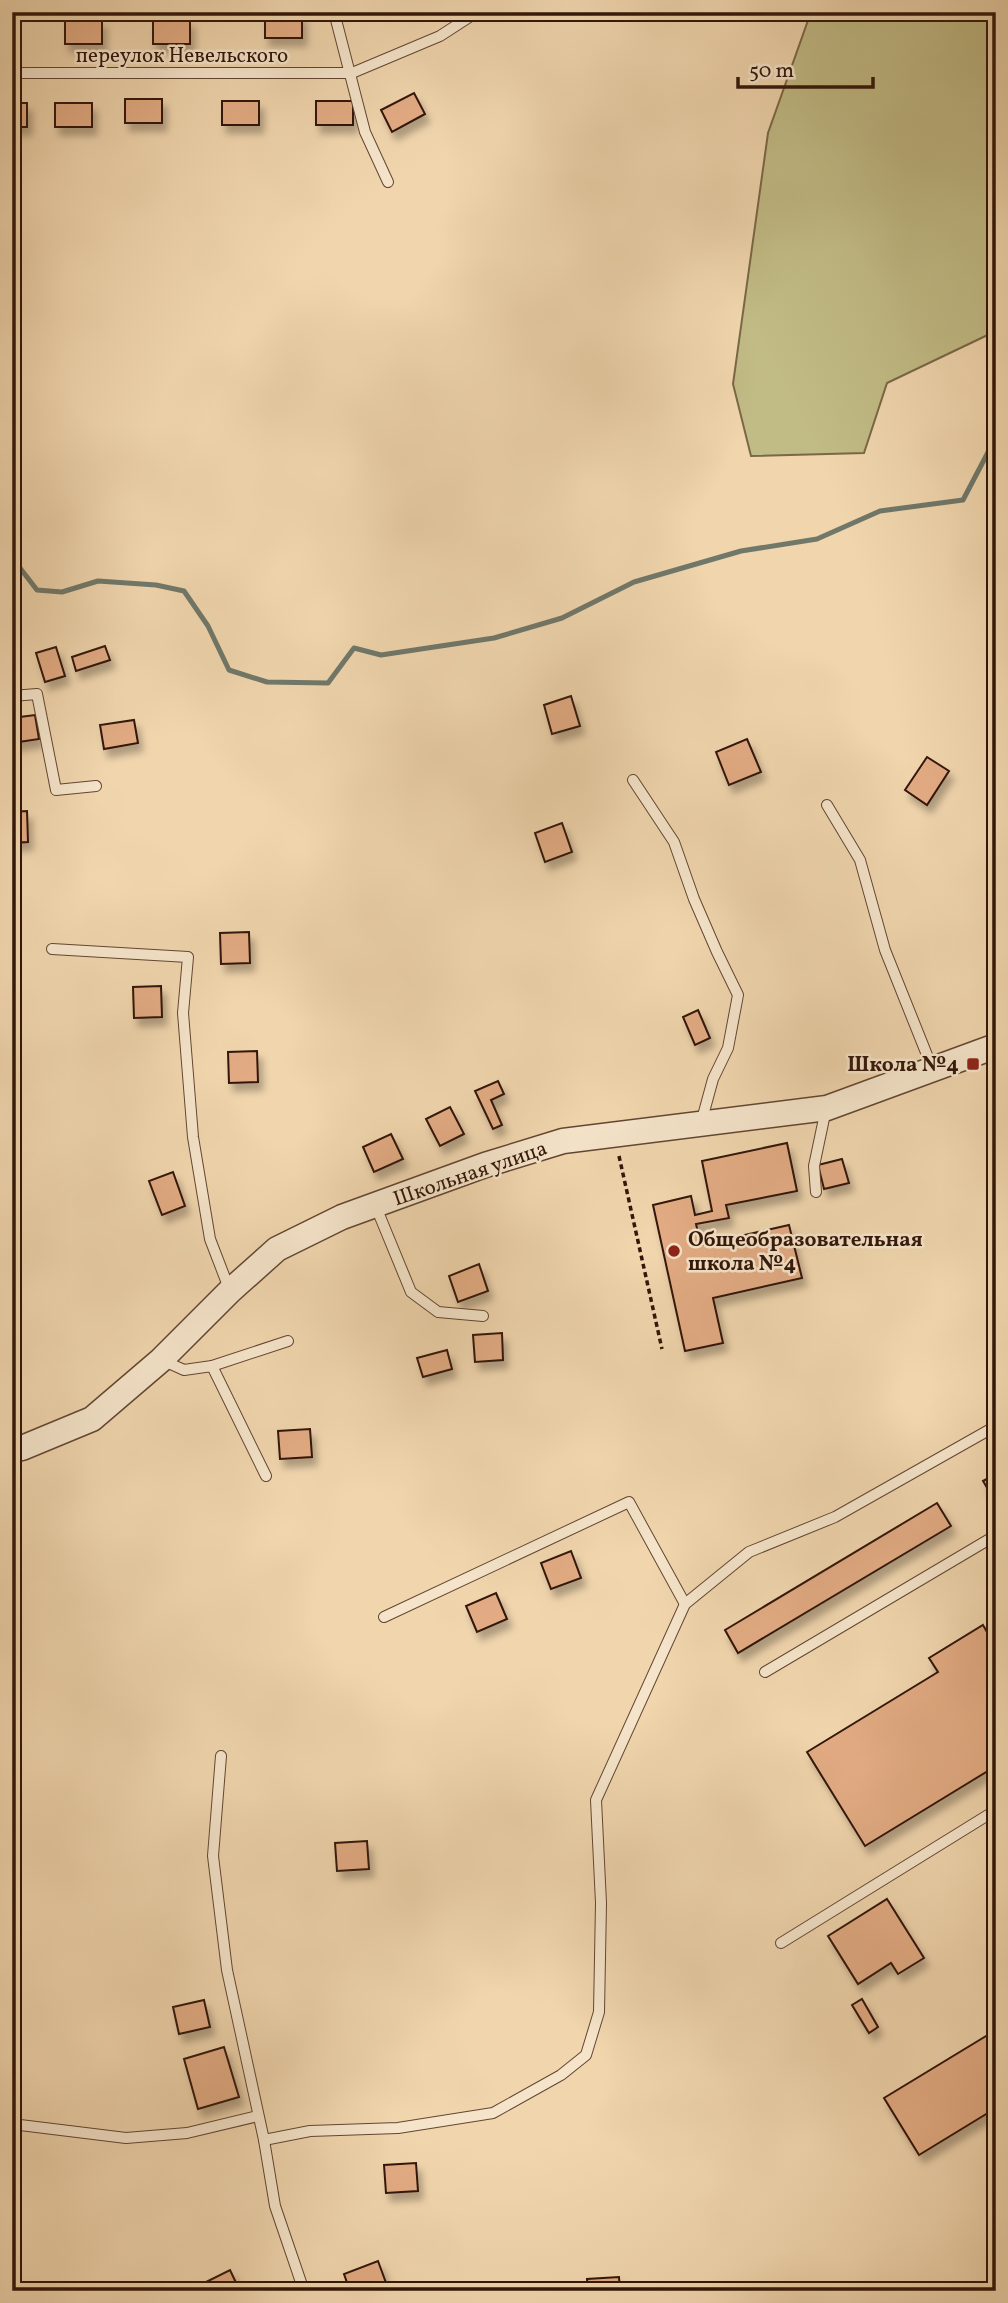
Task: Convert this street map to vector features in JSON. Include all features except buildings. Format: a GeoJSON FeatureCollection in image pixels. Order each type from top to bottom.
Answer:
{"type":"FeatureCollection","features":[{"type":"Feature","properties":{"kind":"street","name":"Школьная улица"},"geometry":{"type":"LineString","coordinates":[[12,1449],[22,1448],[92,1419],[161,1360],[230,1291],[278,1250],[342,1217],[563,1141],[827,1108],[996,1046]]}},
{"type":"Feature","properties":{"kind":"lane"},"geometry":{"type":"LineString","coordinates":[[334,12],[352,73],[365,132],[388,183]]}},
{"type":"Feature","properties":{"kind":"lane","name":"переулок Невельского"},"geometry":{"type":"LineString","coordinates":[[12,73],[352,73],[440,36],[477,12]]}},
{"type":"Feature","properties":{"kind":"lane"},"geometry":{"type":"LineString","coordinates":[[12,696],[37,694],[56,790],[96,786]]}},
{"type":"Feature","properties":{"kind":"lane"},"geometry":{"type":"LineString","coordinates":[[633,780],[674,842],[694,899],[738,995],[728,1048],[713,1079],[701,1124]]}},
{"type":"Feature","properties":{"kind":"lane"},"geometry":{"type":"LineString","coordinates":[[827,805],[860,860],[885,950],[933,1071]]}},
{"type":"Feature","properties":{"kind":"lane"},"geometry":{"type":"LineString","coordinates":[[52,949],[188,957],[183,1013],[193,1137],[210,1239],[230,1291]]}},
{"type":"Feature","properties":{"kind":"lane"},"geometry":{"type":"LineString","coordinates":[[816,1192],[814,1166],[827,1108]]}},
{"type":"Feature","properties":{"kind":"lane"},"geometry":{"type":"LineString","coordinates":[[375,1205],[411,1292],[438,1312],[482,1316]]}},
{"type":"Feature","properties":{"kind":"lane"},"geometry":{"type":"LineString","coordinates":[[161,1360],[184,1370],[212,1366],[288,1341]]}},
{"type":"Feature","properties":{"kind":"lane"},"geometry":{"type":"LineString","coordinates":[[212,1366],[266,1476]]}},
{"type":"Feature","properties":{"kind":"lane"},"geometry":{"type":"LineString","coordinates":[[264,2140],[310,2132],[398,2128],[493,2113],[561,2075],[586,2055],[599,2012],[601,1903],[596,1800],[685,1604],[749,1552],[835,1517],[996,1426]]}},
{"type":"Feature","properties":{"kind":"lane"},"geometry":{"type":"LineString","coordinates":[[384,1618],[629,1502],[685,1604]]}},
{"type":"Feature","properties":{"kind":"lane"},"geometry":{"type":"LineString","coordinates":[[765,1672],[995,1537]]}},
{"type":"Feature","properties":{"kind":"lane"},"geometry":{"type":"LineString","coordinates":[[221,1756],[213,1856],[227,1970],[264,2140],[275,2206],[304,2291]]}},
{"type":"Feature","properties":{"kind":"lane"},"geometry":{"type":"LineString","coordinates":[[781,1943],[996,1810]]}},
{"type":"Feature","properties":{"kind":"lane"},"geometry":{"type":"LineString","coordinates":[[12,2124],[126,2138],[187,2133],[258,2116]]}},
{"type":"Feature","properties":{"kind":"path"},"geometry":{"type":"LineString","coordinates":[[615,1133],[663,1349]]}},
{"type":"Feature","properties":{"kind":"shaded area"},"geometry":{"type":"Polygon","coordinates":[[[811,12],[996,12],[996,331],[887,383],[864,453],[751,456],[733,384],[768,133],[811,12]]]}},
{"type":"Feature","properties":{"kind":"waterway"},"geometry":{"type":"LineString","coordinates":[[12,574],[20,568],[37,590],[62,592],[98,581],[156,585],[184,591],[208,626],[229,670],[267,682],[328,683],[354,648],[381,655],[494,638],[562,618],[634,582],[741,551],[817,539],[880,511],[963,500],[996,437]]}},
{"type":"Feature","properties":{"kind":"place","name":"Школа №4"},"geometry":{"type":"Point","coordinates":[973,1064]}},
{"type":"Feature","properties":{"kind":"place","name":"Общеобразовательная школа №4"},"geometry":{"type":"Point","coordinates":[674,1251]}}]}
